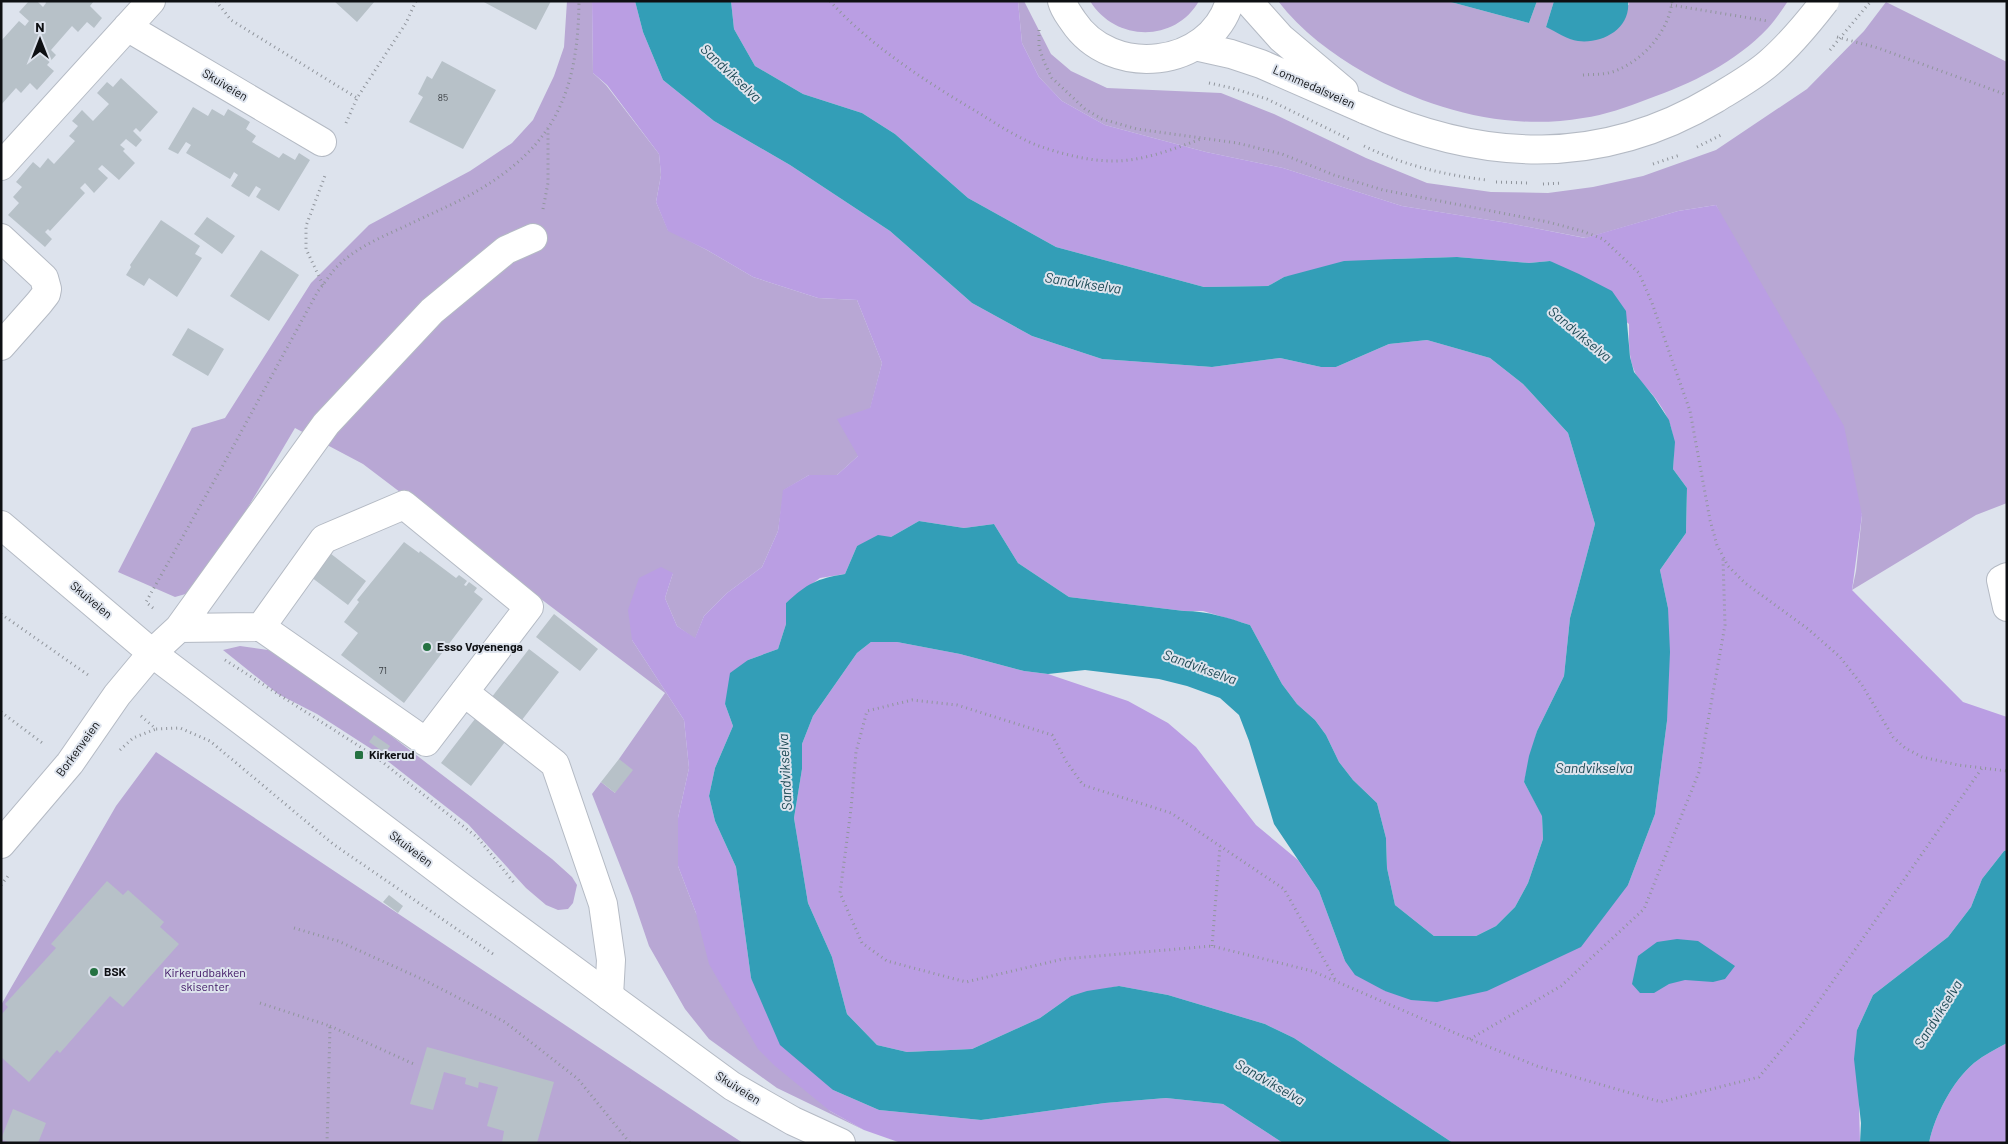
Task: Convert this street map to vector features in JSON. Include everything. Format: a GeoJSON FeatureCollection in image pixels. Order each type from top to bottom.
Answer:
{"type":"FeatureCollection","features":[{"type":"Feature","properties":{"kind":"main road"},"geometry":{"type":"LineString","coordinates":[[1,166],[150,1]]}},
{"type":"Feature","properties":{"kind":"main road"},"geometry":{"type":"LineString","coordinates":[[1062,1],[1080,32],[1105,50],[1134,60],[1166,58],[1195,46],[1214,30],[1228,8],[1230,1]]}},
{"type":"Feature","properties":{"kind":"main road"},"geometry":{"type":"LineString","coordinates":[[1366,110],[1425,133],[1463,143],[1508,149],[1547,150],[1615,140],[1656,128],[1695,111],[1734,88],[1768,64],[1801,30],[1825,1]]}},
{"type":"Feature","properties":{"kind":"main road","name":"Lommedalsveien"},"geometry":{"type":"LineString","coordinates":[[1252,7],[1282,38],[1366,110]]}},
{"type":"Feature","properties":{"kind":"main road","name":"Skuiveien"},"geometry":{"type":"LineString","coordinates":[[127,27],[331,146]]}},
{"type":"Feature","properties":{"kind":"main road","name":"Lommedalsveien"},"geometry":{"type":"LineString","coordinates":[[1195,46],[1231,54],[1279,71],[1366,110]]}},
{"type":"Feature","properties":{"kind":"main road"},"geometry":{"type":"LineString","coordinates":[[1,238],[44,278],[47,289],[46,294],[1,346]]}},
{"type":"Feature","properties":{"kind":"main road","name":"Borkenveien"},"geometry":{"type":"LineString","coordinates":[[1,844],[70,763],[117,695],[152,653],[179,628],[326,424],[432,311],[506,250],[533,238]]}},
{"type":"Feature","properties":{"kind":"main road"},"geometry":{"type":"LineString","coordinates":[[179,628],[261,626],[426,742],[529,607],[404,505],[324,539],[261,626]]}},
{"type":"Feature","properties":{"kind":"main road","name":"Skuiveien"},"geometry":{"type":"LineString","coordinates":[[1,525],[152,653],[608,996],[732,1086],[793,1121],[841,1143]]}},
{"type":"Feature","properties":{"kind":"main road"},"geometry":{"type":"LineString","coordinates":[[2004,579],[2007,607]]}},
{"type":"Feature","properties":{"kind":"main road"},"geometry":{"type":"LineString","coordinates":[[464,692],[555,764],[603,904],[612,960],[608,996]]}},
{"type":"Feature","properties":{"kind":"path"},"geometry":{"type":"LineString","coordinates":[[216,1],[232,20],[357,98]]}},
{"type":"Feature","properties":{"kind":"path"},"geometry":{"type":"LineString","coordinates":[[323,285],[306,248],[306,226],[331,146],[357,98],[406,24],[416,1]]}},
{"type":"Feature","properties":{"kind":"path"},"geometry":{"type":"LineString","coordinates":[[516,886],[478,838],[376,757],[257,682],[179,628],[146,602],[323,285],[335,268],[372,243],[476,192],[504,174],[524,157],[543,136],[557,113],[569,87],[575,58],[579,1]]}},
{"type":"Feature","properties":{"kind":"path"},"geometry":{"type":"LineString","coordinates":[[830,1],[863,34],[928,81],[1004,128],[1038,146],[1076,157],[1113,161],[1160,154],[1202,139]]}},
{"type":"Feature","properties":{"kind":"path"},"geometry":{"type":"LineString","coordinates":[[1584,75],[1615,71],[1637,59],[1660,34],[1667,20],[1671,3],[1772,21]]}},
{"type":"Feature","properties":{"kind":"path"},"geometry":{"type":"LineString","coordinates":[[1039,25],[1039,47],[1052,78],[1085,109],[1102,119],[1137,129],[1237,143],[1282,154],[1334,175],[1383,190],[1440,203],[1548,222],[1582,230],[1603,239],[1639,273],[1652,303],[1690,411],[1710,520],[1717,544],[1728,566],[1745,583],[1808,629],[1840,657],[1862,685],[1893,737],[1905,748],[1922,757],[1958,766],[2007,771]]}},
{"type":"Feature","properties":{"kind":"path"},"geometry":{"type":"LineString","coordinates":[[1830,35],[1878,48],[2007,95]]}},
{"type":"Feature","properties":{"kind":"path"},"geometry":{"type":"LineString","coordinates":[[533,238],[544,206],[548,183],[548,128]]}},
{"type":"Feature","properties":{"kind":"path"},"geometry":{"type":"LineString","coordinates":[[1469,1039],[1561,986],[1644,908],[1699,772],[1724,625],[1723,557]]}},
{"type":"Feature","properties":{"kind":"path"},"geometry":{"type":"LineString","coordinates":[[1,614],[117,695],[156,729],[180,728],[210,741],[333,844],[494,954]]}},
{"type":"Feature","properties":{"kind":"path"},"geometry":{"type":"LineString","coordinates":[[1335,980],[1284,889],[1171,813],[1083,785],[1066,761],[1052,735],[957,705],[912,700],[867,711],[856,752],[840,893],[862,943],[888,961],[966,982],[1063,958],[1212,946],[1312,971],[1469,1039],[1537,1066],[1661,1102],[1759,1077],[1802,1024],[1982,768]]}},
{"type":"Feature","properties":{"kind":"path"},"geometry":{"type":"LineString","coordinates":[[1,712],[70,763]]}},
{"type":"Feature","properties":{"kind":"path"},"geometry":{"type":"LineString","coordinates":[[1212,946],[1220,846]]}},
{"type":"Feature","properties":{"kind":"path"},"geometry":{"type":"LineString","coordinates":[[294,928],[338,941],[424,980],[504,1022],[578,1079],[630,1143]]}},
{"type":"Feature","properties":{"kind":"path"},"geometry":{"type":"LineString","coordinates":[[260,1003],[330,1026],[416,1065]]}},
{"type":"Feature","properties":{"kind":"path"},"geometry":{"type":"LineString","coordinates":[[327,1143],[330,1026]]}},
{"type":"Feature","properties":{"kind":"green space"},"geometry":{"type":"Polygon","coordinates":[[[567,1],[592,1],[593,73],[606,85],[659,154],[661,175],[656,202],[668,230],[753,277],[818,298],[857,300],[882,363],[858,456],[837,475],[809,475],[784,490],[778,531],[762,567],[727,593],[704,616],[695,639],[677,626],[665,598],[673,573],[632,640],[684,720],[689,768],[678,818],[678,866],[696,913],[830,1111],[864,1130],[777,1088],[709,1039],[685,1009],[649,946],[632,896],[592,794],[601,782],[615,793],[619,759],[665,693],[363,464],[295,428],[209,573],[189,593],[175,597],[118,572],[192,428],[225,418],[311,283],[369,225],[470,171],[512,143],[533,120],[554,76],[564,47],[567,1]]]}},
{"type":"Feature","properties":{"kind":"green space"},"geometry":{"type":"Polygon","coordinates":[[[1018,1],[1024,1],[1051,54],[1071,71],[1107,88],[1221,93],[1274,114],[1366,158],[1427,183],[1491,192],[1548,193],[1593,187],[1643,176],[1716,150],[1807,89],[1864,31],[1886,2],[2007,62],[2007,503],[1976,515],[1852,590],[1862,515],[1716,205],[1678,211],[1586,238],[1402,206],[1283,168],[1206,152],[1105,125],[1062,101],[1039,77],[1022,43],[1018,1]]]}},
{"type":"Feature","properties":{"kind":"green space"},"geometry":{"type":"Polygon","coordinates":[[[1090,1],[1199,1],[1188,15],[1175,24],[1161,30],[1145,32],[1129,30],[1114,24],[1101,14],[1090,1]]]}},
{"type":"Feature","properties":{"kind":"green space"},"geometry":{"type":"Polygon","coordinates":[[[1278,1],[1447,1],[1529,23],[1537,1],[1554,1],[1546,27],[1629,5],[1628,1],[1788,1],[1768,28],[1755,40],[1712,71],[1696,79],[1632,105],[1599,115],[1555,121],[1526,122],[1470,114],[1443,107],[1390,86],[1365,73],[1329,50],[1307,32],[1278,1]]]}},
{"type":"Feature","properties":{"kind":"green space"},"geometry":{"type":"Polygon","coordinates":[[[240,646],[268,650],[287,656],[552,859],[572,877],[577,885],[573,903],[568,909],[558,910],[546,905],[526,888],[468,824],[376,752],[317,714],[278,694],[223,650],[240,646]]]}},
{"type":"Feature","properties":{"kind":"green space","name":"Kirkerudbakken skisenter"},"geometry":{"type":"Polygon","coordinates":[[[156,752],[743,1143],[1,1143],[1,1005],[116,806],[156,752]]]}},
{"type":"Feature","properties":{"kind":"shaded area"},"geometry":{"type":"Polygon","coordinates":[[[592,1],[635,1],[643,32],[663,80],[714,121],[790,165],[890,231],[972,303],[1032,336],[1102,359],[1212,367],[1280,358],[1321,367],[1336,367],[1389,344],[1427,340],[1490,358],[1523,384],[1568,433],[1595,524],[1570,618],[1564,676],[1537,731],[1524,782],[1542,815],[1543,839],[1528,883],[1515,907],[1496,926],[1476,936],[1434,936],[1395,905],[1387,868],[1386,838],[1377,803],[1353,780],[1339,762],[1326,735],[1315,720],[1297,704],[1282,684],[1250,625],[1203,611],[1184,611],[1069,597],[1018,563],[994,524],[964,528],[919,521],[891,537],[857,546],[845,574],[820,578],[786,603],[786,624],[778,649],[748,660],[725,704],[733,726],[715,768],[709,796],[715,821],[736,867],[751,978],[833,1090],[879,1110],[981,1120],[1105,1103],[1166,1098],[1223,1104],[1283,1143],[901,1143],[864,1130],[830,1111],[775,1066],[758,1049],[709,964],[696,913],[678,866],[678,818],[689,768],[684,720],[632,640],[628,610],[639,578],[661,567],[673,573],[665,598],[677,626],[695,638],[704,616],[727,593],[762,567],[778,531],[783,490],[809,475],[837,475],[858,456],[837,419],[870,408],[882,363],[857,300],[818,298],[753,277],[707,250],[668,231],[656,202],[661,175],[659,154],[607,85],[593,73],[592,1]]]}},
{"type":"Feature","properties":{"kind":"shaded area"},"geometry":{"type":"Polygon","coordinates":[[[731,1],[1018,1],[1022,43],[1039,77],[1062,101],[1105,125],[1206,152],[1283,168],[1402,206],[1508,223],[1585,238],[1678,211],[1716,205],[1844,426],[1862,515],[1852,590],[1963,702],[2007,717],[2007,850],[2004,851],[1982,879],[1971,907],[1948,937],[1873,995],[1857,1030],[1860,1143],[1453,1143],[1294,1038],[1265,1024],[1168,995],[1119,986],[1071,996],[1040,1018],[972,1049],[907,1052],[877,1045],[847,1014],[832,957],[808,903],[794,818],[802,769],[802,744],[813,716],[857,653],[871,642],[897,642],[960,654],[1024,671],[1048,674],[1128,701],[1168,723],[1196,747],[1256,825],[1298,860],[1319,891],[1345,961],[1385,991],[1628,885],[1655,814],[1667,721],[1668,608],[1660,570],[1686,533],[1687,488],[1673,469],[1674,447],[1669,421],[1652,394],[1635,373],[1630,353],[1629,324],[1550,261],[1529,263],[1457,257],[1394,259],[1284,277],[1268,286],[1204,287],[1056,247],[968,198],[895,134],[862,113],[803,94],[755,66],[734,29],[731,1]]]}},
{"type":"Feature","properties":{"kind":"shaded area"},"geometry":{"type":"Polygon","coordinates":[[[2007,1043],[2007,1143],[1929,1143],[1940,1110],[1952,1089],[1966,1071],[1978,1060],[2007,1043]]]}},
{"type":"Feature","properties":{"kind":"water","name":"Sandvikselva"},"geometry":{"type":"Polygon","coordinates":[[[635,1],[731,1],[734,29],[755,66],[803,94],[862,113],[895,134],[968,198],[1056,247],[1204,287],[1268,286],[1284,277],[1344,261],[1457,257],[1529,263],[1550,261],[1612,291],[1626,311],[1630,357],[1634,372],[1669,420],[1675,442],[1673,469],[1687,488],[1686,533],[1660,570],[1668,608],[1670,652],[1667,721],[1655,814],[1628,885],[1581,947],[1487,991],[1437,1002],[1411,1000],[1385,991],[1355,975],[1345,961],[1319,891],[1274,824],[1249,741],[1239,715],[1220,698],[1187,686],[1159,679],[1085,670],[1048,674],[1024,671],[960,654],[897,642],[871,642],[857,653],[813,716],[802,744],[802,769],[794,818],[808,903],[832,957],[847,1014],[877,1045],[907,1052],[972,1049],[1040,1018],[1071,996],[1087,991],[1119,986],[1168,995],[1265,1024],[1294,1038],[1453,1143],[1283,1143],[1223,1104],[1166,1098],[1105,1103],[981,1120],[879,1110],[833,1090],[780,1045],[751,978],[736,867],[715,821],[709,796],[715,768],[733,726],[725,704],[730,673],[748,660],[778,649],[786,624],[786,603],[813,583],[845,574],[857,546],[878,535],[891,537],[919,521],[964,528],[994,524],[1018,563],[1069,597],[1201,612],[1250,625],[1282,684],[1297,704],[1315,720],[1326,735],[1339,762],[1353,780],[1377,803],[1386,838],[1387,868],[1395,905],[1434,936],[1476,936],[1496,926],[1515,907],[1528,883],[1543,839],[1542,816],[1524,782],[1529,756],[1537,731],[1564,676],[1570,618],[1595,524],[1568,433],[1523,384],[1490,358],[1427,340],[1389,344],[1336,367],[1321,367],[1280,358],[1212,367],[1102,359],[1032,336],[972,303],[890,231],[790,165],[714,121],[663,80],[643,32],[635,1]]]}},
{"type":"Feature","properties":{"kind":"water"},"geometry":{"type":"Polygon","coordinates":[[[1447,1],[1537,1],[1529,23],[1447,1]]]}},
{"type":"Feature","properties":{"kind":"water"},"geometry":{"type":"Polygon","coordinates":[[[1554,1],[1628,1],[1628,11],[1620,27],[1613,33],[1596,40],[1578,41],[1546,27],[1554,1]]]}},
{"type":"Feature","properties":{"kind":"water","name":"Sandvikselva"},"geometry":{"type":"Polygon","coordinates":[[[2007,850],[2007,1043],[1978,1060],[1966,1071],[1952,1089],[1940,1110],[1929,1143],[1860,1143],[1861,1123],[1854,1059],[1857,1030],[1873,995],[1948,937],[1971,907],[1982,879],[2004,851],[2007,850]]]}},
{"type":"Feature","properties":{"kind":"water"},"geometry":{"type":"Polygon","coordinates":[[[1677,939],[1698,941],[1735,966],[1725,979],[1713,982],[1685,980],[1669,984],[1654,993],[1640,993],[1632,984],[1638,956],[1657,942],[1677,939]]]}},
{"type":"Feature","properties":{"kind":"building"},"geometry":{"type":"Polygon","coordinates":[[[29,1],[37,1],[43,7],[46,3],[45,1],[94,1],[90,6],[102,18],[94,28],[87,22],[78,32],[72,26],[51,50],[56,55],[47,65],[54,71],[37,90],[30,83],[21,93],[16,88],[1,105],[1,41],[19,21],[25,26],[29,21],[19,12],[29,1]]]}},
{"type":"Feature","properties":{"kind":"building"},"geometry":{"type":"Polygon","coordinates":[[[334,1],[375,1],[357,22],[334,1]]]}},
{"type":"Feature","properties":{"kind":"building"},"geometry":{"type":"Polygon","coordinates":[[[482,1],[551,1],[536,30],[482,1]]]}},
{"type":"Feature","properties":{"kind":"building"},"geometry":{"type":"Polygon","coordinates":[[[442,61],[496,90],[463,149],[409,122],[423,97],[418,94],[427,76],[432,79],[442,61]]]}},
{"type":"Feature","properties":{"kind":"building"},"geometry":{"type":"Polygon","coordinates":[[[121,78],[158,112],[140,132],[136,128],[133,131],[142,140],[136,147],[126,139],[120,145],[125,149],[123,151],[135,163],[119,180],[102,165],[98,169],[108,178],[94,193],[85,183],[80,188],[85,193],[50,231],[48,229],[45,232],[52,239],[45,247],[8,215],[19,203],[13,197],[22,187],[16,182],[33,162],[40,168],[48,158],[54,164],[75,141],[69,136],[78,126],[72,121],[82,110],[93,121],[109,104],[97,93],[107,82],[113,87],[121,78]]]}},
{"type":"Feature","properties":{"kind":"building"},"geometry":{"type":"Polygon","coordinates":[[[193,107],[208,116],[212,109],[224,116],[228,109],[250,122],[246,129],[256,136],[252,142],[279,158],[283,153],[295,160],[299,153],[310,160],[279,211],[256,197],[261,189],[256,186],[249,197],[231,186],[238,175],[234,172],[230,179],[186,153],[191,145],[186,142],[178,154],[168,149],[193,107]]]}},
{"type":"Feature","properties":{"kind":"building"},"geometry":{"type":"Polygon","coordinates":[[[207,217],[235,236],[222,254],[194,234],[207,217]]]}},
{"type":"Feature","properties":{"kind":"building"},"geometry":{"type":"Polygon","coordinates":[[[161,220],[200,246],[195,254],[202,258],[177,297],[149,278],[144,286],[126,275],[131,267],[130,265],[161,220]]]}},
{"type":"Feature","properties":{"kind":"building"},"geometry":{"type":"Polygon","coordinates":[[[261,250],[299,275],[269,321],[230,296],[261,250]]]}},
{"type":"Feature","properties":{"kind":"building"},"geometry":{"type":"Polygon","coordinates":[[[188,328],[224,349],[208,376],[172,355],[188,328]]]}},
{"type":"Feature","properties":{"kind":"building"},"geometry":{"type":"Polygon","coordinates":[[[404,542],[419,553],[420,551],[456,578],[459,575],[467,581],[464,585],[466,586],[469,582],[477,588],[474,592],[483,599],[404,703],[341,655],[358,633],[344,622],[359,602],[357,600],[404,542]]]}},
{"type":"Feature","properties":{"kind":"building"},"geometry":{"type":"Polygon","coordinates":[[[326,550],[366,581],[348,605],[307,574],[326,550]]]}},
{"type":"Feature","properties":{"kind":"building"},"geometry":{"type":"Polygon","coordinates":[[[554,614],[598,649],[580,671],[536,637],[554,614]]]}},
{"type":"Feature","properties":{"kind":"building"},"geometry":{"type":"Polygon","coordinates":[[[529,649],[559,672],[471,786],[441,763],[529,649]]]}},
{"type":"Feature","properties":{"kind":"building"},"geometry":{"type":"Polygon","coordinates":[[[374,735],[390,746],[385,753],[369,742],[374,735]]]}},
{"type":"Feature","properties":{"kind":"building"},"geometry":{"type":"Polygon","coordinates":[[[619,759],[633,770],[615,793],[601,782],[619,759]]]}},
{"type":"Feature","properties":{"kind":"building","name":"BSK"},"geometry":{"type":"Polygon","coordinates":[[[107,881],[123,895],[128,890],[164,922],[160,927],[179,944],[123,1007],[110,996],[60,1053],[57,1050],[29,1082],[1,1057],[1,1015],[8,1007],[5,1004],[56,948],[51,944],[107,881]]]}},
{"type":"Feature","properties":{"kind":"building"},"geometry":{"type":"Polygon","coordinates":[[[389,895],[403,906],[398,913],[383,902],[389,895]]]}},
{"type":"Feature","properties":{"kind":"building"},"geometry":{"type":"Polygon","coordinates":[[[427,1047],[554,1082],[537,1143],[502,1143],[504,1131],[487,1126],[498,1087],[479,1082],[478,1088],[465,1084],[466,1078],[444,1072],[433,1110],[410,1104],[427,1047]]]}},
{"type":"Feature","properties":{"kind":"building"},"geometry":{"type":"Polygon","coordinates":[[[13,1109],[46,1123],[38,1143],[11,1143],[1,1139],[13,1109]]]}},
{"type":"Feature","properties":{"kind":"place","name":"Esso Vøyenenga"},"geometry":{"type":"Point","coordinates":[427,647]}},
{"type":"Feature","properties":{"kind":"place","name":"Kirkerud"},"geometry":{"type":"Point","coordinates":[359,755]}},
{"type":"Feature","properties":{"kind":"place","name":"BSK"},"geometry":{"type":"Point","coordinates":[94,972]}}]}
